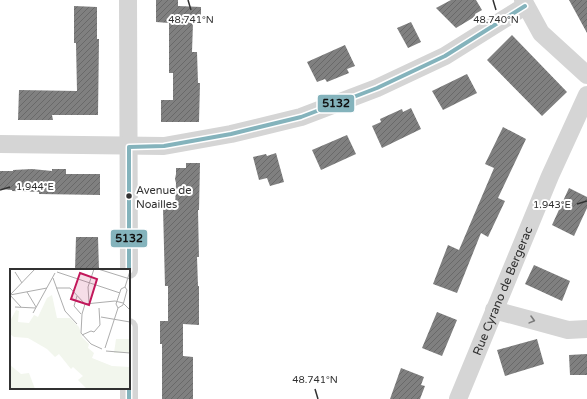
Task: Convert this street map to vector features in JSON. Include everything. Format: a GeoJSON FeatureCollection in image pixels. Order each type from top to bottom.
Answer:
{"type":"FeatureCollection","features":[{"type":"Feature","properties":{"kind":"street"},"geometry":{"type":"LineString","coordinates":[[128,0],[129,269]]}},
{"type":"Feature","properties":{"kind":"street"},"geometry":{"type":"LineString","coordinates":[[0,144],[129,147],[164,146],[231,134],[301,117],[377,88],[445,56],[524,3],[541,33],[587,74]]}},
{"type":"Feature","properties":{"kind":"street","name":"Rue Cyrano de Bergerac"},"geometry":{"type":"LineString","coordinates":[[458,399],[550,176],[587,95]]}},
{"type":"Feature","properties":{"kind":"street"},"geometry":{"type":"LineString","coordinates":[[494,310],[568,330],[587,329]]}},
{"type":"Feature","properties":{"kind":"building"},"geometry":{"type":"Polygon","coordinates":[[[156,0],[178,0],[178,6],[201,7],[201,23],[193,23],[192,52],[197,52],[198,83],[200,83],[199,122],[161,122],[161,100],[173,100],[173,73],[169,73],[169,23],[156,22],[156,0]]]}},
{"type":"Feature","properties":{"kind":"building"},"geometry":{"type":"Polygon","coordinates":[[[451,0],[476,0],[482,10],[475,14],[476,16],[456,28],[436,8],[451,0]]]}},
{"type":"Feature","properties":{"kind":"building"},"geometry":{"type":"Polygon","coordinates":[[[569,0],[587,0],[587,33],[569,0]]]}},
{"type":"Feature","properties":{"kind":"building"},"geometry":{"type":"Polygon","coordinates":[[[74,6],[97,7],[97,39],[99,39],[98,115],[52,115],[53,120],[18,120],[19,90],[77,91],[76,43],[74,43],[74,6]]]}},
{"type":"Feature","properties":{"kind":"building"},"geometry":{"type":"Polygon","coordinates":[[[411,22],[421,42],[408,48],[397,28],[411,22]]]}},
{"type":"Feature","properties":{"kind":"building"},"geometry":{"type":"Polygon","coordinates":[[[512,35],[567,92],[542,116],[487,60],[512,35]]]}},
{"type":"Feature","properties":{"kind":"building"},"geometry":{"type":"Polygon","coordinates":[[[345,45],[355,66],[347,69],[349,73],[327,82],[325,79],[317,82],[307,62],[345,45]]]}},
{"type":"Feature","properties":{"kind":"building"},"geometry":{"type":"Polygon","coordinates":[[[467,74],[477,93],[443,110],[432,91],[467,74]]]}},
{"type":"Feature","properties":{"kind":"building"},"geometry":{"type":"Polygon","coordinates":[[[411,108],[421,129],[382,148],[372,126],[381,122],[380,119],[402,109],[403,112],[411,108]]]}},
{"type":"Feature","properties":{"kind":"building"},"geometry":{"type":"Polygon","coordinates":[[[503,127],[526,139],[498,198],[505,201],[488,237],[481,233],[457,293],[433,284],[448,245],[459,250],[494,168],[485,164],[503,127]]]}},
{"type":"Feature","properties":{"kind":"building"},"geometry":{"type":"Polygon","coordinates":[[[347,135],[356,154],[321,170],[312,150],[347,135]]]}},
{"type":"Feature","properties":{"kind":"building"},"geometry":{"type":"Polygon","coordinates":[[[276,153],[284,182],[270,186],[267,178],[259,180],[253,157],[266,154],[267,156],[276,153]]]}},
{"type":"Feature","properties":{"kind":"building"},"geometry":{"type":"Polygon","coordinates":[[[186,163],[200,163],[198,210],[199,257],[197,257],[199,325],[183,324],[183,356],[193,357],[193,399],[162,399],[162,344],[160,344],[160,321],[168,321],[168,286],[165,286],[163,208],[175,208],[176,168],[186,168],[186,163]]]}},
{"type":"Feature","properties":{"kind":"building"},"geometry":{"type":"Polygon","coordinates":[[[32,169],[52,171],[52,169],[66,169],[66,174],[100,174],[100,195],[39,194],[39,192],[0,189],[0,171],[32,169]]]}},
{"type":"Feature","properties":{"kind":"building"},"geometry":{"type":"Polygon","coordinates":[[[569,188],[587,197],[587,208],[574,236],[552,225],[569,188]]]}},
{"type":"Feature","properties":{"kind":"building"},"geometry":{"type":"Polygon","coordinates":[[[76,237],[98,237],[99,269],[75,269],[76,237]]]}},
{"type":"Feature","properties":{"kind":"building"},"geometry":{"type":"Polygon","coordinates":[[[534,265],[570,281],[562,301],[525,284],[534,265]]]}},
{"type":"Feature","properties":{"kind":"building"},"geometry":{"type":"Polygon","coordinates":[[[437,312],[457,320],[442,356],[422,348],[437,312]]]}},
{"type":"Feature","properties":{"kind":"building"},"geometry":{"type":"Polygon","coordinates":[[[537,339],[544,364],[505,376],[497,350],[537,339]]]}},
{"type":"Feature","properties":{"kind":"building"},"geometry":{"type":"Polygon","coordinates":[[[587,354],[587,375],[570,375],[569,355],[587,354]]]}},
{"type":"Feature","properties":{"kind":"building"},"geometry":{"type":"Polygon","coordinates":[[[401,368],[424,377],[421,385],[425,386],[420,399],[390,399],[401,368]]]}},
{"type":"Feature","properties":{"kind":"transit line","name":"5132"},"geometry":{"type":"LineString","coordinates":[[129,147],[164,146],[231,134],[301,117],[377,88],[445,56],[525,6]]}},
{"type":"Feature","properties":{"kind":"transit line","name":"5132"},"geometry":{"type":"LineString","coordinates":[[129,147],[129,269]]}},
{"type":"Feature","properties":{"kind":"transit line","name":"5132"},"geometry":{"type":"LineString","coordinates":[[129,389],[129,399]]}},
{"type":"Feature","properties":{"kind":"place","name":"Avenue de Noailles"},"geometry":{"type":"Point","coordinates":[129,196]}}]}
